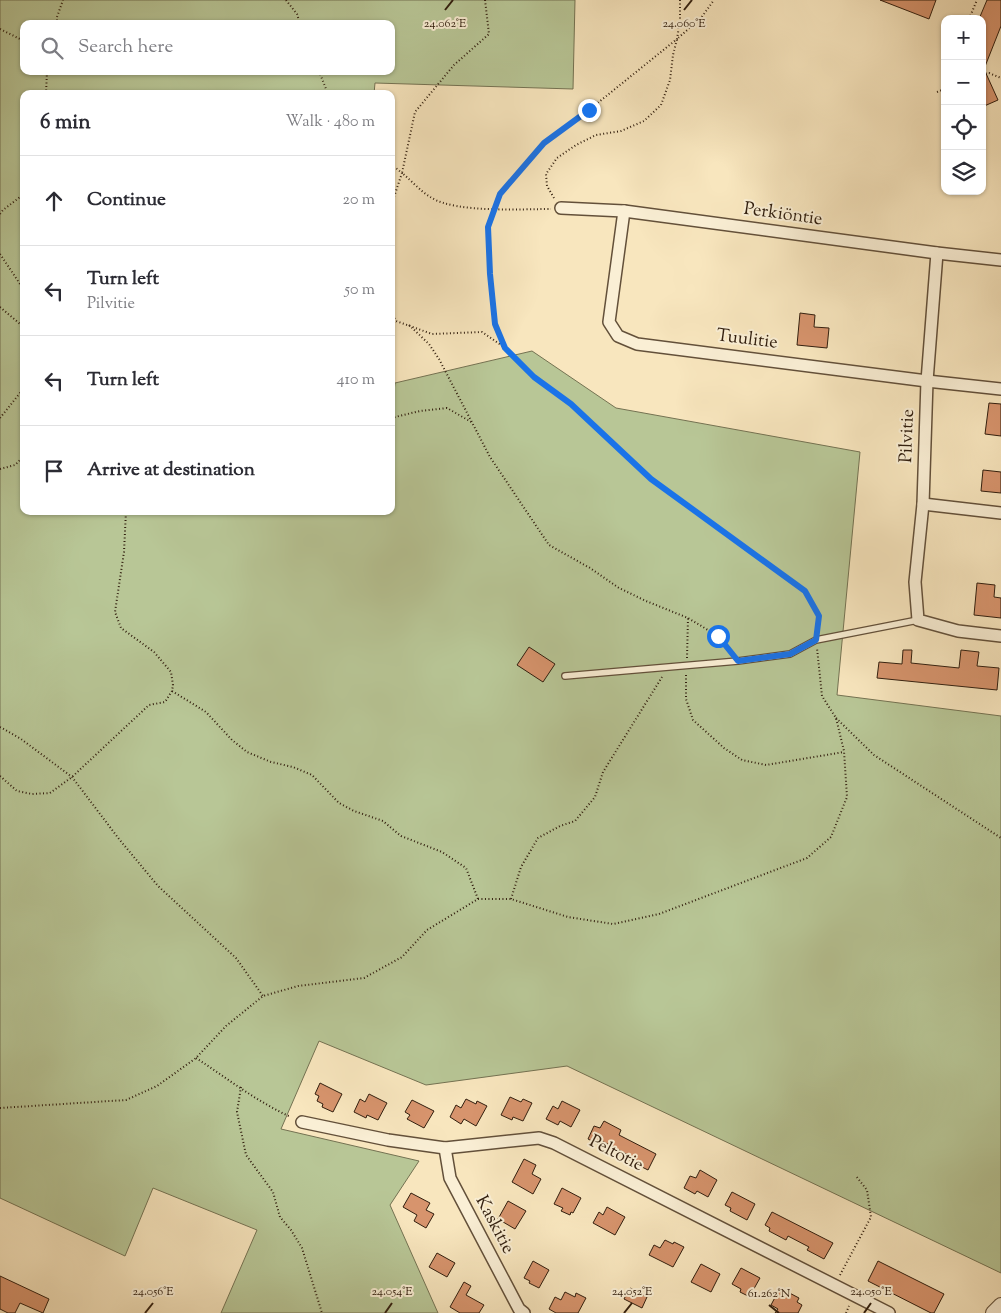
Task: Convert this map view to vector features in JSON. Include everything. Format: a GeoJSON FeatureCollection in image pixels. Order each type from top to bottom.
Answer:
{"type":"FeatureCollection","features":[{"type":"Feature","properties":{"kind":"street","name":"Perkiöntie"},"geometry":{"type":"LineString","coordinates":[[561,208],[624,211],[1001,260]]}},
{"type":"Feature","properties":{"kind":"street","name":"Tuulitie"},"geometry":{"type":"LineString","coordinates":[[624,211],[609,322],[618,336],[637,344],[1001,389]]}},
{"type":"Feature","properties":{"kind":"street","name":"Pilvitie"},"geometry":{"type":"LineString","coordinates":[[918,620],[915,582],[923,504],[927,381],[936,253]]}},
{"type":"Feature","properties":{"kind":"street"},"geometry":{"type":"LineString","coordinates":[[923,504],[1001,513]]}},
{"type":"Feature","properties":{"kind":"street"},"geometry":{"type":"LineString","coordinates":[[918,620],[958,631],[1001,636]]}},
{"type":"Feature","properties":{"kind":"street","name":"Peltotie"},"geometry":{"type":"LineString","coordinates":[[302,1122],[388,1140],[445,1148],[539,1138],[554,1142],[889,1313]]}},
{"type":"Feature","properties":{"kind":"street","name":"Kaskitie"},"geometry":{"type":"LineString","coordinates":[[445,1148],[450,1178],[519,1309],[524,1313]]}},
{"type":"Feature","properties":{"kind":"street"},"geometry":{"type":"LineString","coordinates":[[993,1313],[1001,1305]]}},
{"type":"Feature","properties":{"kind":"lane"},"geometry":{"type":"LineString","coordinates":[[565,676],[738,661],[790,654],[816,640],[918,620]]}},
{"type":"Feature","properties":{"kind":"path"},"geometry":{"type":"LineString","coordinates":[[57,20],[63,0]]}},
{"type":"Feature","properties":{"kind":"path"},"geometry":{"type":"LineString","coordinates":[[286,0],[297,14],[299,20]]}},
{"type":"Feature","properties":{"kind":"path"},"geometry":{"type":"LineString","coordinates":[[395,194],[402,173],[415,112],[454,65],[488,34],[485,0]]}},
{"type":"Feature","properties":{"kind":"path"},"geometry":{"type":"LineString","coordinates":[[561,208],[547,186],[546,174],[557,158],[576,145],[596,135],[621,130],[644,121],[661,105],[670,80],[680,20],[680,0]]}},
{"type":"Feature","properties":{"kind":"path"},"geometry":{"type":"LineString","coordinates":[[505,348],[495,324],[488,227],[500,194],[544,143],[589,110],[677,39],[701,18],[714,0]]}},
{"type":"Feature","properties":{"kind":"path"},"geometry":{"type":"LineString","coordinates":[[970,15],[977,0]]}},
{"type":"Feature","properties":{"kind":"path"},"geometry":{"type":"LineString","coordinates":[[0,29],[20,39]]}},
{"type":"Feature","properties":{"kind":"path"},"geometry":{"type":"LineString","coordinates":[[986,73],[1001,78]]}},
{"type":"Feature","properties":{"kind":"path"},"geometry":{"type":"LineString","coordinates":[[46,90],[47,75]]}},
{"type":"Feature","properties":{"kind":"path"},"geometry":{"type":"LineString","coordinates":[[321,75],[326,90]]}},
{"type":"Feature","properties":{"kind":"path"},"geometry":{"type":"LineString","coordinates":[[395,167],[432,199],[447,204],[494,209],[561,208]]}},
{"type":"Feature","properties":{"kind":"path"},"geometry":{"type":"LineString","coordinates":[[0,214],[20,197]]}},
{"type":"Feature","properties":{"kind":"path"},"geometry":{"type":"LineString","coordinates":[[0,254],[20,284]]}},
{"type":"Feature","properties":{"kind":"path"},"geometry":{"type":"LineString","coordinates":[[0,307],[20,324]]}},
{"type":"Feature","properties":{"kind":"path"},"geometry":{"type":"LineString","coordinates":[[396,321],[432,334],[482,332],[505,348],[534,377],[571,404],[651,479],[805,591],[819,616],[816,640],[822,696],[836,718],[874,755],[1001,838]]}},
{"type":"Feature","properties":{"kind":"path"},"geometry":{"type":"LineString","coordinates":[[409,325],[429,344],[439,359],[490,457],[549,545],[590,568],[619,588],[688,618],[718,636],[738,661]]}},
{"type":"Feature","properties":{"kind":"path"},"geometry":{"type":"LineString","coordinates":[[0,418],[20,393]]}},
{"type":"Feature","properties":{"kind":"path"},"geometry":{"type":"LineString","coordinates":[[395,417],[420,411],[447,408],[473,423]]}},
{"type":"Feature","properties":{"kind":"path"},"geometry":{"type":"LineString","coordinates":[[0,468],[15,464],[20,460]]}},
{"type":"Feature","properties":{"kind":"path"},"geometry":{"type":"LineString","coordinates":[[0,776],[17,791],[32,794],[50,793],[72,777],[149,705],[165,702],[172,691],[171,672],[154,652],[121,628],[115,612],[124,552],[126,515]]}},
{"type":"Feature","properties":{"kind":"path"},"geometry":{"type":"LineString","coordinates":[[688,618],[686,699],[693,720],[724,748],[742,760],[766,765],[844,752]]}},
{"type":"Feature","properties":{"kind":"path"},"geometry":{"type":"LineString","coordinates":[[511,899],[521,867],[538,838],[560,826],[575,821],[594,797],[603,772],[624,736],[644,709],[668,667]]}},
{"type":"Feature","properties":{"kind":"path"},"geometry":{"type":"LineString","coordinates":[[172,691],[206,712],[232,740],[247,752],[271,762],[294,767],[312,775],[339,803],[354,812],[382,821],[401,836],[450,857],[466,868],[478,899]]}},
{"type":"Feature","properties":{"kind":"path"},"geometry":{"type":"LineString","coordinates":[[0,1108],[126,1100],[157,1086],[196,1058],[226,1026],[263,996],[298,986],[364,978],[402,958],[426,930],[478,899],[511,899],[568,917],[613,924],[659,914],[807,858],[831,837],[847,797],[844,752],[836,718]]}},
{"type":"Feature","properties":{"kind":"path"},"geometry":{"type":"LineString","coordinates":[[0,727],[29,744],[72,777],[119,839],[158,886],[236,958],[263,996]]}},
{"type":"Feature","properties":{"kind":"path"},"geometry":{"type":"LineString","coordinates":[[196,1058],[268,1107],[302,1122]]}},
{"type":"Feature","properties":{"kind":"path"},"geometry":{"type":"LineString","coordinates":[[241,1087],[237,1112],[246,1155],[273,1192],[280,1217],[302,1248],[322,1313]]}},
{"type":"Feature","properties":{"kind":"path"},"geometry":{"type":"LineString","coordinates":[[834,1286],[871,1216],[867,1190],[856,1176]]}},
{"type":"Feature","properties":{"kind":"path"},"geometry":{"type":"LineString","coordinates":[[846,1313],[851,1303]]}},
{"type":"Feature","properties":{"kind":"green space"},"geometry":{"type":"Polygon","coordinates":[[[0,0],[575,0],[573,89],[375,83],[374,90],[20,90],[20,515],[395,515],[395,383],[532,351],[616,408],[860,452],[837,695],[1001,716],[1001,1273],[567,1066],[426,1085],[319,1041],[281,1129],[419,1161],[390,1205],[438,1313],[221,1313],[257,1230],[153,1188],[125,1256],[0,1198],[0,0]]]}},
{"type":"Feature","properties":{"kind":"building"},"geometry":{"type":"Polygon","coordinates":[[[880,0],[936,0],[929,19],[880,0]]]}},
{"type":"Feature","properties":{"kind":"building"},"geometry":{"type":"Polygon","coordinates":[[[987,0],[1001,0],[1001,26],[986,64],[986,15],[981,15],[987,0]]]}},
{"type":"Feature","properties":{"kind":"building"},"geometry":{"type":"Polygon","coordinates":[[[986,73],[998,100],[986,105],[986,73]]]}},
{"type":"Feature","properties":{"kind":"building"},"geometry":{"type":"Polygon","coordinates":[[[800,313],[815,315],[814,327],[829,328],[827,348],[797,345],[800,313]]]}},
{"type":"Feature","properties":{"kind":"building"},"geometry":{"type":"Polygon","coordinates":[[[989,403],[1001,404],[1001,436],[985,434],[989,403]]]}},
{"type":"Feature","properties":{"kind":"building"},"geometry":{"type":"Polygon","coordinates":[[[983,470],[1001,472],[1001,493],[981,491],[983,470]]]}},
{"type":"Feature","properties":{"kind":"building"},"geometry":{"type":"Polygon","coordinates":[[[977,583],[995,585],[994,597],[1001,598],[1001,618],[974,615],[977,583]]]}},
{"type":"Feature","properties":{"kind":"building"},"geometry":{"type":"Polygon","coordinates":[[[529,647],[555,664],[543,682],[517,665],[529,647]]]}},
{"type":"Feature","properties":{"kind":"building"},"geometry":{"type":"Polygon","coordinates":[[[903,650],[912,650],[911,663],[959,668],[961,650],[979,652],[977,666],[999,668],[997,690],[877,678],[879,662],[902,664],[903,650]]]}},
{"type":"Feature","properties":{"kind":"building"},"geometry":{"type":"Polygon","coordinates":[[[320,1083],[342,1094],[333,1112],[322,1107],[323,1104],[317,1101],[319,1096],[315,1094],[320,1083]]]}},
{"type":"Feature","properties":{"kind":"building"},"geometry":{"type":"Polygon","coordinates":[[[369,1094],[387,1103],[378,1120],[367,1115],[366,1118],[354,1112],[360,1099],[365,1102],[369,1094]]]}},
{"type":"Feature","properties":{"kind":"building"},"geometry":{"type":"Polygon","coordinates":[[[510,1097],[521,1102],[523,1099],[532,1103],[523,1121],[513,1117],[512,1120],[501,1115],[510,1097]]]}},
{"type":"Feature","properties":{"kind":"building"},"geometry":{"type":"Polygon","coordinates":[[[466,1099],[476,1104],[477,1101],[487,1106],[476,1126],[464,1119],[461,1124],[450,1117],[456,1105],[461,1108],[466,1099]]]}},
{"type":"Feature","properties":{"kind":"building"},"geometry":{"type":"Polygon","coordinates":[[[412,1100],[434,1111],[424,1128],[407,1119],[410,1115],[405,1112],[412,1100]]]}},
{"type":"Feature","properties":{"kind":"building"},"geometry":{"type":"Polygon","coordinates":[[[562,1101],[580,1110],[571,1127],[560,1121],[558,1125],[546,1119],[553,1106],[558,1109],[562,1101]]]}},
{"type":"Feature","properties":{"kind":"building"},"geometry":{"type":"Polygon","coordinates":[[[604,1121],[621,1130],[619,1135],[656,1154],[648,1170],[630,1161],[632,1157],[602,1141],[600,1145],[588,1139],[594,1126],[600,1128],[604,1121]]]}},
{"type":"Feature","properties":{"kind":"building"},"geometry":{"type":"Polygon","coordinates":[[[524,1159],[536,1165],[532,1174],[541,1179],[533,1194],[512,1182],[524,1159]]]}},
{"type":"Feature","properties":{"kind":"building"},"geometry":{"type":"Polygon","coordinates":[[[700,1170],[717,1180],[708,1197],[697,1191],[695,1194],[684,1188],[690,1176],[696,1178],[700,1170]]]}},
{"type":"Feature","properties":{"kind":"building"},"geometry":{"type":"Polygon","coordinates":[[[562,1188],[581,1198],[570,1215],[561,1211],[563,1208],[554,1204],[562,1188]]]}},
{"type":"Feature","properties":{"kind":"building"},"geometry":{"type":"Polygon","coordinates":[[[732,1192],[755,1204],[747,1220],[730,1211],[731,1208],[725,1205],[732,1192]]]}},
{"type":"Feature","properties":{"kind":"building"},"geometry":{"type":"Polygon","coordinates":[[[411,1193],[430,1203],[426,1210],[434,1214],[426,1228],[414,1221],[417,1215],[403,1207],[411,1193]]]}},
{"type":"Feature","properties":{"kind":"building"},"geometry":{"type":"Polygon","coordinates":[[[508,1201],[526,1211],[515,1229],[498,1219],[508,1201]]]}},
{"type":"Feature","properties":{"kind":"building"},"geometry":{"type":"Polygon","coordinates":[[[607,1207],[625,1217],[615,1235],[593,1223],[599,1212],[603,1215],[607,1207]]]}},
{"type":"Feature","properties":{"kind":"building"},"geometry":{"type":"Polygon","coordinates":[[[772,1212],[833,1243],[824,1259],[807,1250],[809,1247],[788,1236],[786,1240],[769,1231],[770,1228],[765,1225],[772,1212]]]}},
{"type":"Feature","properties":{"kind":"building"},"geometry":{"type":"Polygon","coordinates":[[[665,1240],[684,1247],[673,1267],[649,1255],[654,1245],[660,1248],[665,1240]]]}},
{"type":"Feature","properties":{"kind":"building"},"geometry":{"type":"Polygon","coordinates":[[[437,1253],[455,1263],[447,1277],[429,1267],[437,1253]]]}},
{"type":"Feature","properties":{"kind":"building"},"geometry":{"type":"Polygon","coordinates":[[[533,1261],[549,1270],[539,1288],[524,1278],[533,1261]]]}},
{"type":"Feature","properties":{"kind":"building"},"geometry":{"type":"Polygon","coordinates":[[[878,1261],[944,1294],[934,1313],[868,1281],[878,1261]]]}},
{"type":"Feature","properties":{"kind":"building"},"geometry":{"type":"Polygon","coordinates":[[[701,1264],[720,1274],[711,1292],[691,1282],[701,1264]]]}},
{"type":"Feature","properties":{"kind":"building"},"geometry":{"type":"Polygon","coordinates":[[[741,1268],[760,1278],[748,1296],[740,1292],[741,1289],[732,1284],[741,1268]]]}},
{"type":"Feature","properties":{"kind":"building"},"geometry":{"type":"Polygon","coordinates":[[[0,1276],[49,1299],[43,1313],[20,1303],[15,1313],[8,1313],[0,1309],[0,1276]]]}},
{"type":"Feature","properties":{"kind":"building"},"geometry":{"type":"Polygon","coordinates":[[[464,1282],[471,1286],[466,1295],[484,1305],[479,1313],[460,1313],[450,1307],[464,1282]]]}},
{"type":"Feature","properties":{"kind":"building"},"geometry":{"type":"Polygon","coordinates":[[[630,1288],[647,1297],[642,1308],[624,1299],[630,1288]]]}},
{"type":"Feature","properties":{"kind":"building"},"geometry":{"type":"Polygon","coordinates":[[[780,1288],[799,1298],[797,1302],[802,1305],[798,1313],[775,1313],[778,1309],[771,1305],[780,1288]]]}},
{"type":"Feature","properties":{"kind":"building"},"geometry":{"type":"Polygon","coordinates":[[[565,1292],[575,1297],[576,1293],[586,1298],[578,1313],[556,1313],[549,1309],[555,1297],[561,1300],[565,1292]]]}},
{"type":"Feature","properties":{"kind":"route"},"geometry":{"type":"LineString","coordinates":[[589,110],[544,143],[500,194],[488,227],[495,324],[505,348],[534,377],[571,404],[651,479],[805,591],[819,616],[816,640],[790,654],[738,661],[718,636]]}}]}
